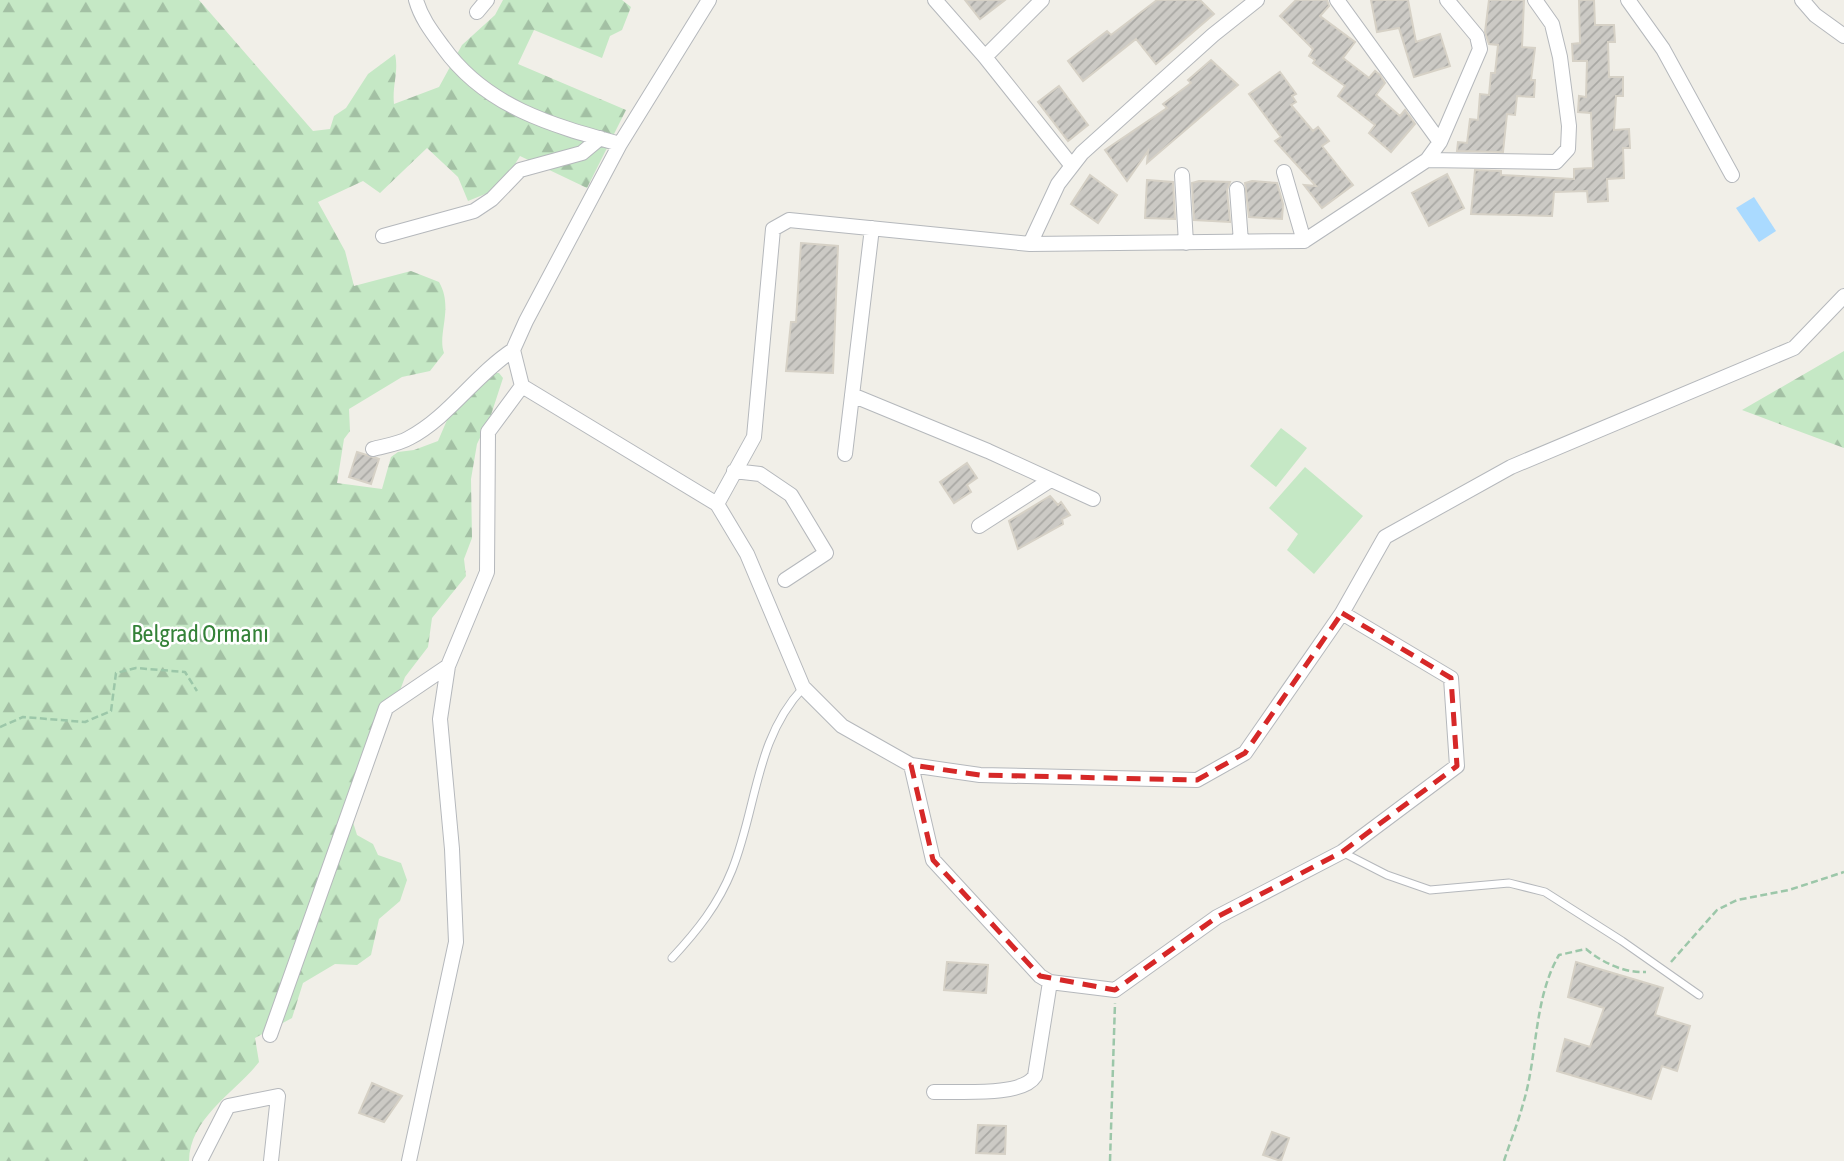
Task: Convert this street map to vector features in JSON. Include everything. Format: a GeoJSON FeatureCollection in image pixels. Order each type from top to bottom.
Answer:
{"type":"FeatureCollection","features":[{"type":"Feature","properties":{"kind":"street"},"geometry":{"type":"LineString","coordinates":[[416,0],[429,27],[458,68],[490,95],[536,118],[620,144]]}},
{"type":"Feature","properties":{"kind":"street"},"geometry":{"type":"LineString","coordinates":[[373,449],[408,439],[433,422],[490,365],[513,350],[620,144],[709,0]]}},
{"type":"Feature","properties":{"kind":"street"},"geometry":{"type":"LineString","coordinates":[[935,0],[985,57],[1072,166]]}},
{"type":"Feature","properties":{"kind":"street"},"geometry":{"type":"LineString","coordinates":[[985,57],[1042,0]]}},
{"type":"Feature","properties":{"kind":"street"},"geometry":{"type":"LineString","coordinates":[[1030,244],[1058,184],[1072,166],[1213,35],[1257,0]]}},
{"type":"Feature","properties":{"kind":"street"},"geometry":{"type":"LineString","coordinates":[[1337,0],[1440,142]]}},
{"type":"Feature","properties":{"kind":"street"},"geometry":{"type":"LineString","coordinates":[[717,504],[754,437],[773,229],[789,220],[1030,244],[1304,241],[1427,160],[1440,142],[1474,69],[1480,49],[1478,36],[1447,0]]}},
{"type":"Feature","properties":{"kind":"street"},"geometry":{"type":"LineString","coordinates":[[1427,160],[1556,163],[1567,149],[1569,126],[1560,57],[1552,24],[1535,0]]}},
{"type":"Feature","properties":{"kind":"street"},"geometry":{"type":"LineString","coordinates":[[1632,0],[1663,49],[1732,175]]}},
{"type":"Feature","properties":{"kind":"street"},"geometry":{"type":"LineString","coordinates":[[1802,0],[1815,15],[1844,36]]}},
{"type":"Feature","properties":{"kind":"street"},"geometry":{"type":"LineString","coordinates":[[383,236],[474,211],[492,199],[520,170],[582,153],[600,138]]}},
{"type":"Feature","properties":{"kind":"street"},"geometry":{"type":"LineString","coordinates":[[1284,172],[1304,241]]}},
{"type":"Feature","properties":{"kind":"street"},"geometry":{"type":"LineString","coordinates":[[1182,175],[1186,243]]}},
{"type":"Feature","properties":{"kind":"street"},"geometry":{"type":"LineString","coordinates":[[1237,189],[1241,242]]}},
{"type":"Feature","properties":{"kind":"street"},"geometry":{"type":"LineString","coordinates":[[845,454],[872,228]]}},
{"type":"Feature","properties":{"kind":"street"},"geometry":{"type":"LineString","coordinates":[[513,350],[522,386],[717,504],[747,554],[803,687],[842,726],[911,765],[979,775],[1197,780],[1245,753],[1342,613],[1385,537],[1511,467],[1794,348],[1844,296]]}},
{"type":"Feature","properties":{"kind":"street"},"geometry":{"type":"LineString","coordinates":[[409,1161],[456,942],[452,849],[440,719],[448,666],[486,572],[488,432],[522,386]]}},
{"type":"Feature","properties":{"kind":"street"},"geometry":{"type":"LineString","coordinates":[[852,395],[988,451],[1093,499]]}},
{"type":"Feature","properties":{"kind":"street"},"geometry":{"type":"LineString","coordinates":[[734,471],[760,474],[791,495],[826,553],[785,580]]}},
{"type":"Feature","properties":{"kind":"street"},"geometry":{"type":"LineString","coordinates":[[979,526],[1049,481]]}},
{"type":"Feature","properties":{"kind":"street"},"geometry":{"type":"LineString","coordinates":[[911,765],[933,860],[1040,976],[1050,982],[1115,990],[1217,917],[1342,852],[1457,766],[1451,678],[1342,613]]}},
{"type":"Feature","properties":{"kind":"street"},"geometry":{"type":"LineString","coordinates":[[270,1035],[386,708],[448,666]]}},
{"type":"Feature","properties":{"kind":"street"},"geometry":{"type":"LineString","coordinates":[[934,1092],[1017,1089],[1030,1084],[1035,1076],[1050,982]]}},
{"type":"Feature","properties":{"kind":"street"},"geometry":{"type":"LineString","coordinates":[[200,1161],[228,1105],[278,1096],[271,1161]]}},
{"type":"Feature","properties":{"kind":"lane"},"geometry":{"type":"LineString","coordinates":[[672,958],[705,922],[723,891],[740,848],[769,737],[803,687]]}},
{"type":"Feature","properties":{"kind":"lane"},"geometry":{"type":"LineString","coordinates":[[1342,852],[1387,875],[1430,890],[1509,883],[1545,892],[1699,995]]}},
{"type":"Feature","properties":{"kind":"path"},"geometry":{"type":"LineString","coordinates":[[0,727],[23,717],[85,722],[111,711],[116,673],[136,668],[185,673],[197,691]]}},
{"type":"Feature","properties":{"kind":"path"},"geometry":{"type":"LineString","coordinates":[[1504,1161],[1524,1103],[1535,1032],[1552,968],[1559,955],[1581,948],[1631,973],[1653,972],[1680,953],[1717,910],[1737,900],[1788,890],[1844,872]]}},
{"type":"Feature","properties":{"kind":"path"},"geometry":{"type":"LineString","coordinates":[[1110,1161],[1115,990]]}},
{"type":"Feature","properties":{"kind":"highlighted area"},"geometry":{"type":"Polygon","coordinates":[[[1342,613],[1451,678],[1457,766],[1342,852],[1217,917],[1115,990],[1040,976],[933,860],[911,765],[980,775],[1197,780],[1245,753],[1342,613]]]}},
{"type":"Feature","properties":{"kind":"green space","name":"Belgrad Ormanı"},"geometry":{"type":"Polygon","coordinates":[[[0,0],[199,0],[313,131],[330,129],[334,116],[346,108],[368,74],[395,54],[394,104],[439,87],[462,45],[495,15],[503,0],[622,0],[631,7],[622,30],[610,36],[602,58],[534,30],[518,64],[626,110],[587,188],[520,156],[500,188],[468,201],[458,177],[427,148],[380,193],[363,181],[318,202],[345,251],[354,286],[411,271],[439,282],[445,301],[442,338],[444,353],[430,371],[402,377],[349,409],[350,431],[344,439],[337,483],[382,489],[391,457],[398,452],[414,450],[438,441],[450,413],[492,373],[499,373],[503,378],[491,415],[477,444],[471,479],[472,538],[464,559],[466,576],[432,618],[428,647],[405,677],[352,819],[357,835],[373,844],[378,855],[401,863],[407,880],[400,901],[379,919],[371,955],[357,965],[335,964],[303,983],[292,1018],[255,1038],[259,1062],[205,1119],[191,1145],[189,1161],[0,1161],[0,0]]]}},
{"type":"Feature","properties":{"kind":"green space"},"geometry":{"type":"Polygon","coordinates":[[[1844,351],[1844,448],[1742,410],[1844,351]]]}},
{"type":"Feature","properties":{"kind":"green space"},"geometry":{"type":"Polygon","coordinates":[[[1281,428],[1307,448],[1276,487],[1250,466],[1281,428]]]}},
{"type":"Feature","properties":{"kind":"green space"},"geometry":{"type":"Polygon","coordinates":[[[1305,467],[1363,516],[1314,574],[1287,550],[1298,534],[1269,508],[1305,467]]]}},
{"type":"Feature","properties":{"kind":"water"},"geometry":{"type":"Polygon","coordinates":[[[1754,197],[1776,231],[1759,242],[1736,208],[1754,197]]]}},
{"type":"Feature","properties":{"kind":"building"},"geometry":{"type":"Polygon","coordinates":[[[965,0],[1005,0],[980,19],[965,0]]]}},
{"type":"Feature","properties":{"kind":"building"},"geometry":{"type":"Polygon","coordinates":[[[1157,0],[1200,0],[1214,14],[1156,64],[1136,39],[1083,81],[1068,61],[1107,31],[1111,35],[1157,0]]]}},
{"type":"Feature","properties":{"kind":"building"},"geometry":{"type":"Polygon","coordinates":[[[1296,0],[1327,0],[1329,6],[1320,16],[1355,42],[1343,58],[1369,78],[1375,71],[1380,75],[1385,83],[1376,95],[1400,116],[1405,110],[1415,124],[1391,152],[1369,133],[1375,125],[1338,96],[1345,86],[1313,63],[1315,60],[1309,56],[1313,49],[1280,16],[1296,0]]]}},
{"type":"Feature","properties":{"kind":"building"},"geometry":{"type":"Polygon","coordinates":[[[1371,0],[1408,0],[1416,42],[1440,34],[1450,66],[1414,77],[1399,28],[1377,32],[1371,0]]]}},
{"type":"Feature","properties":{"kind":"building"},"geometry":{"type":"Polygon","coordinates":[[[1489,0],[1524,0],[1522,47],[1535,48],[1531,80],[1535,80],[1534,97],[1517,96],[1515,115],[1507,114],[1503,152],[1457,151],[1458,142],[1467,143],[1470,119],[1478,120],[1480,94],[1489,95],[1491,73],[1495,73],[1498,45],[1489,44],[1485,32],[1489,0]]]}},
{"type":"Feature","properties":{"kind":"building"},"geometry":{"type":"Polygon","coordinates":[[[1579,0],[1594,0],[1595,25],[1614,25],[1615,42],[1608,42],[1609,77],[1623,77],[1623,96],[1616,96],[1614,130],[1629,129],[1630,148],[1623,148],[1624,178],[1607,179],[1608,201],[1588,202],[1587,191],[1554,192],[1552,216],[1471,214],[1475,170],[1501,171],[1501,175],[1574,179],[1574,169],[1593,168],[1591,113],[1578,112],[1579,96],[1586,97],[1587,61],[1573,61],[1572,44],[1580,43],[1579,0]]]}},
{"type":"Feature","properties":{"kind":"building"},"geometry":{"type":"Polygon","coordinates":[[[1211,60],[1238,85],[1147,163],[1148,151],[1127,181],[1105,150],[1167,108],[1163,104],[1191,83],[1188,80],[1211,60]]]}},
{"type":"Feature","properties":{"kind":"building"},"geometry":{"type":"Polygon","coordinates":[[[1280,72],[1296,94],[1292,96],[1296,102],[1291,105],[1313,131],[1318,127],[1329,141],[1322,146],[1353,185],[1322,208],[1304,185],[1316,186],[1275,141],[1281,137],[1249,94],[1280,72]]]}},
{"type":"Feature","properties":{"kind":"building"},"geometry":{"type":"Polygon","coordinates":[[[1059,86],[1088,125],[1068,141],[1038,102],[1059,86]]]}},
{"type":"Feature","properties":{"kind":"building"},"geometry":{"type":"Polygon","coordinates":[[[1447,174],[1464,208],[1429,226],[1412,193],[1447,174]]]}},
{"type":"Feature","properties":{"kind":"building"},"geometry":{"type":"Polygon","coordinates":[[[1090,175],[1117,195],[1098,223],[1071,204],[1090,175]]]}},
{"type":"Feature","properties":{"kind":"building"},"geometry":{"type":"Polygon","coordinates":[[[1147,180],[1173,182],[1175,219],[1145,218],[1147,180]]]}},
{"type":"Feature","properties":{"kind":"building"},"geometry":{"type":"Polygon","coordinates":[[[1230,182],[1227,190],[1230,222],[1194,220],[1192,183],[1230,182]]]}},
{"type":"Feature","properties":{"kind":"building"},"geometry":{"type":"Polygon","coordinates":[[[1245,183],[1277,183],[1283,204],[1282,219],[1249,217],[1245,183]]]}},
{"type":"Feature","properties":{"kind":"building"},"geometry":{"type":"Polygon","coordinates":[[[801,243],[838,246],[833,373],[786,371],[791,322],[796,322],[801,243]]]}},
{"type":"Feature","properties":{"kind":"building"},"geometry":{"type":"Polygon","coordinates":[[[357,452],[379,459],[371,484],[349,477],[357,452]]]}},
{"type":"Feature","properties":{"kind":"building"},"geometry":{"type":"Polygon","coordinates":[[[967,463],[977,478],[967,485],[971,492],[954,503],[940,482],[967,463]]]}},
{"type":"Feature","properties":{"kind":"building"},"geometry":{"type":"Polygon","coordinates":[[[1050,496],[1058,505],[1061,502],[1070,515],[1062,519],[1063,524],[1018,549],[1009,521],[1050,496]]]}},
{"type":"Feature","properties":{"kind":"building"},"geometry":{"type":"Polygon","coordinates":[[[947,962],[988,965],[986,993],[944,990],[947,962]]]}},
{"type":"Feature","properties":{"kind":"building"},"geometry":{"type":"Polygon","coordinates":[[[1576,962],[1663,988],[1655,1015],[1690,1026],[1677,1071],[1662,1066],[1651,1099],[1557,1071],[1565,1039],[1590,1047],[1604,1008],[1568,997],[1576,962]]]}},
{"type":"Feature","properties":{"kind":"building"},"geometry":{"type":"Polygon","coordinates":[[[372,1083],[402,1096],[384,1122],[359,1113],[372,1083]]]}},
{"type":"Feature","properties":{"kind":"building"},"geometry":{"type":"Polygon","coordinates":[[[978,1125],[1006,1126],[1005,1154],[976,1153],[978,1125]]]}},
{"type":"Feature","properties":{"kind":"building"},"geometry":{"type":"Polygon","coordinates":[[[1272,1132],[1289,1138],[1281,1161],[1263,1155],[1272,1132]]]}}]}
